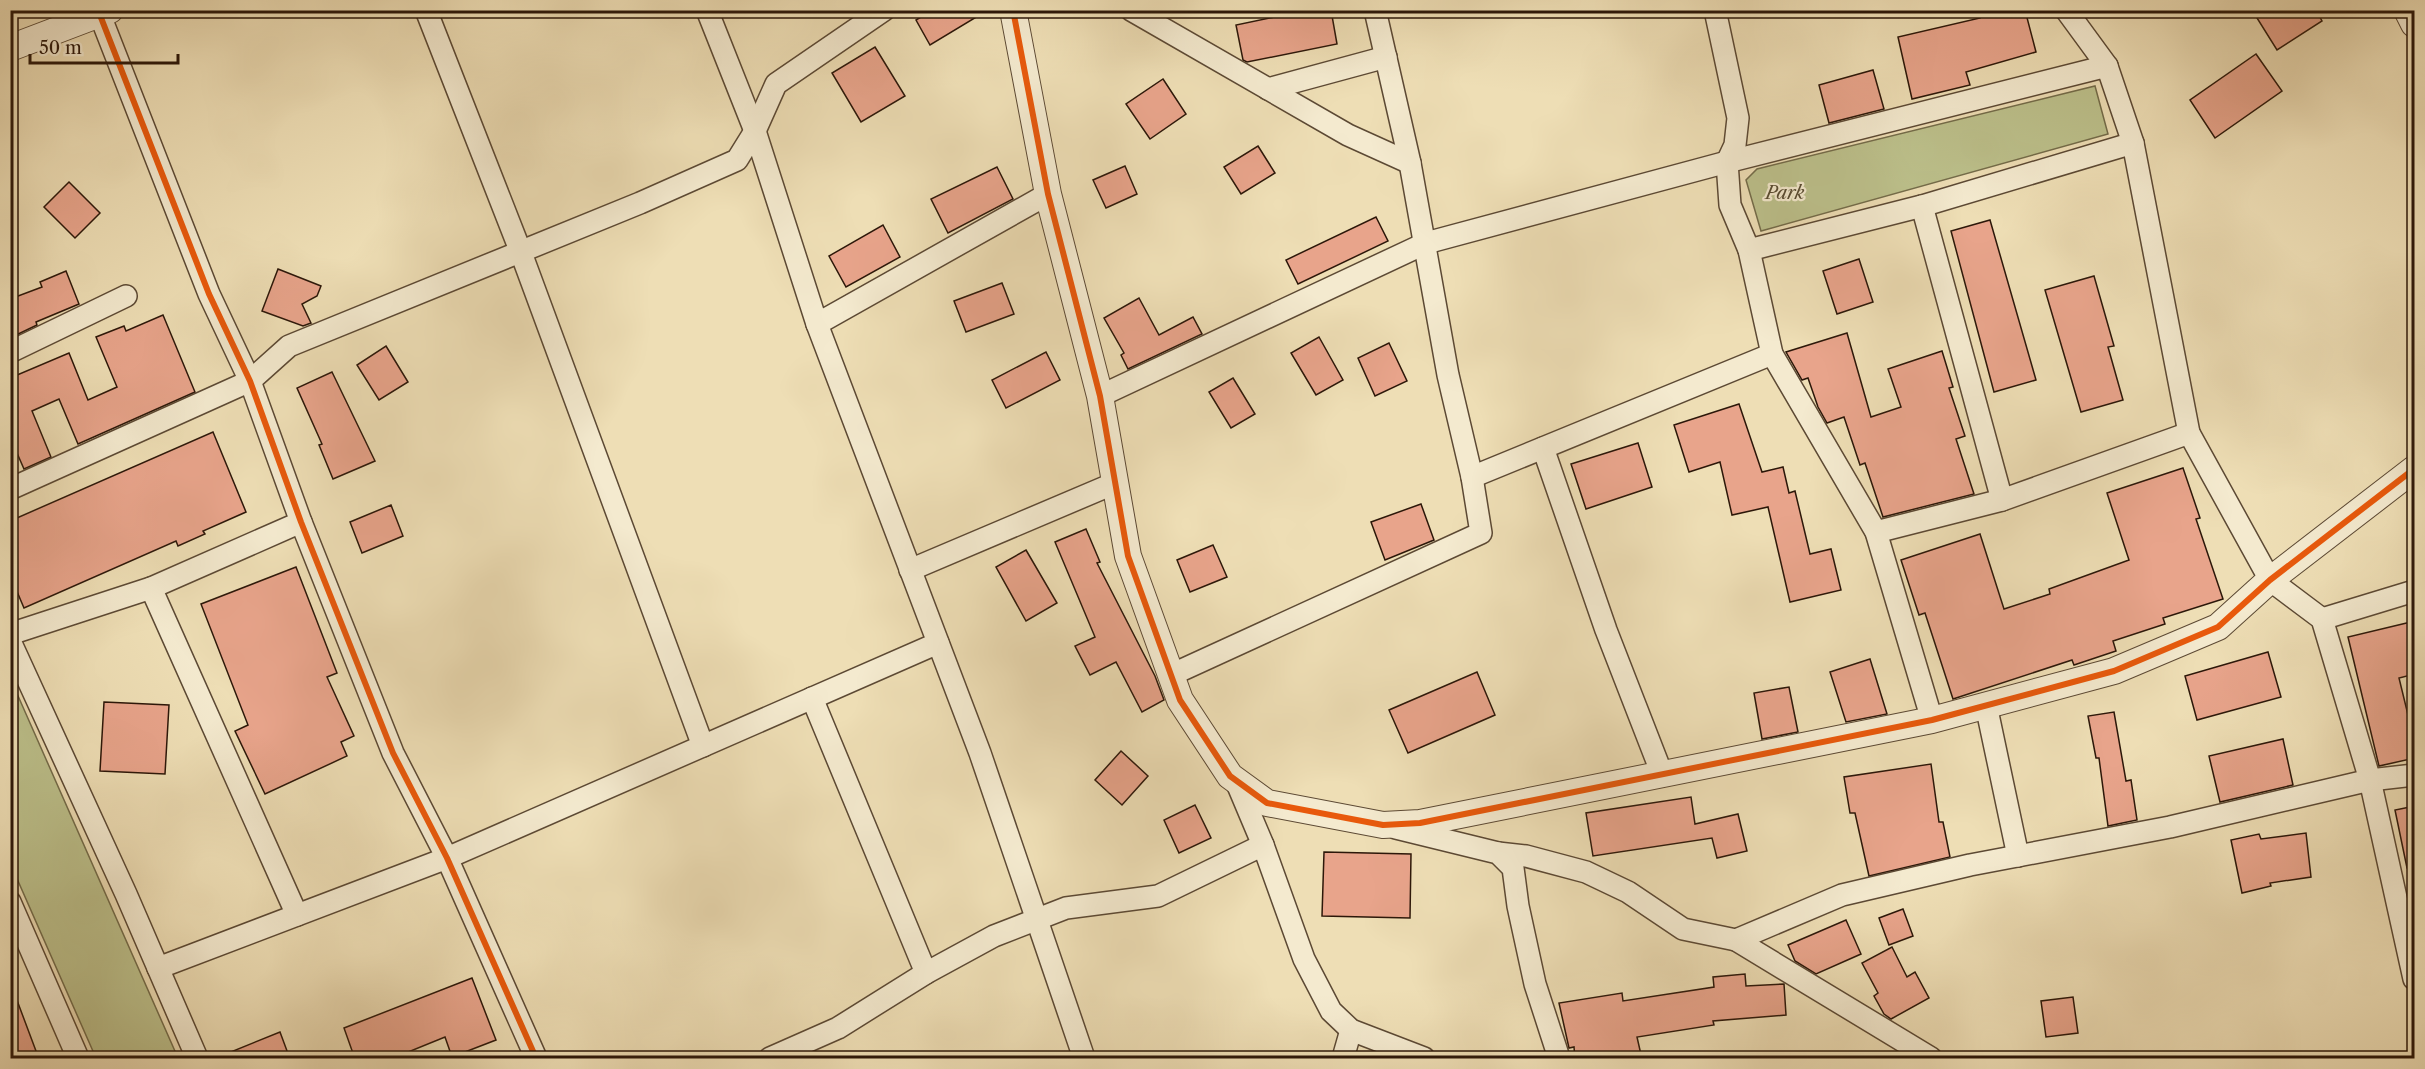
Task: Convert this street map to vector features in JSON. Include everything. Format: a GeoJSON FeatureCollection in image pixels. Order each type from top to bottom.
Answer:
{"type":"FeatureCollection","features":[{"type":"Feature","properties":{"kind":"street"},"geometry":{"type":"LineString","coordinates":[[426,10],[520,250],[703,746]]}},
{"type":"Feature","properties":{"kind":"street"},"geometry":{"type":"LineString","coordinates":[[707,10],[755,131],[817,324],[980,753],[1084,1059]]}},
{"type":"Feature","properties":{"kind":"street"},"geometry":{"type":"LineString","coordinates":[[10,489],[250,381],[289,346],[640,203],[737,160],[755,131],[776,84],[884,10]]}},
{"type":"Feature","properties":{"kind":"street"},"geometry":{"type":"LineString","coordinates":[[1013,10],[1048,194],[1100,396],[1128,556],[1180,700],[1230,776],[1268,803],[1383,825],[1498,854],[1526,856],[1586,872],[1628,892],[1683,929],[1736,940],[1931,1059]]}},
{"type":"Feature","properties":{"kind":"street"},"geometry":{"type":"LineString","coordinates":[[1131,10],[1348,135],[1410,163]]}},
{"type":"Feature","properties":{"kind":"street"},"geometry":{"type":"LineString","coordinates":[[1171,675],[1482,533],[1472,477],[1448,375],[1410,163],[1375,10]]}},
{"type":"Feature","properties":{"kind":"street"},"geometry":{"type":"LineString","coordinates":[[1715,10],[1738,118],[1735,145],[1727,162],[1730,205],[1749,250],[1772,354],[1876,532],[1932,720]]}},
{"type":"Feature","properties":{"kind":"street"},"geometry":{"type":"LineString","coordinates":[[2066,10],[2108,66],[2133,143],[2190,433],[2270,580],[2322,619],[2370,780],[2415,979]]}},
{"type":"Feature","properties":{"kind":"street"},"geometry":{"type":"LineString","coordinates":[[2407,10],[2415,24]]}},
{"type":"Feature","properties":{"kind":"street"},"geometry":{"type":"LineString","coordinates":[[10,48],[102,12],[209,294],[250,381],[301,522],[393,753],[447,858],[536,1059]]}},
{"type":"Feature","properties":{"kind":"street"},"geometry":{"type":"LineString","coordinates":[[1268,89],[1386,57]]}},
{"type":"Feature","properties":{"kind":"street"},"geometry":{"type":"LineString","coordinates":[[1100,396],[1426,243],[1727,162],[2108,66]]}},
{"type":"Feature","properties":{"kind":"street"},"geometry":{"type":"LineString","coordinates":[[1749,250],[1922,206],[2133,143]]}},
{"type":"Feature","properties":{"kind":"street"},"geometry":{"type":"LineString","coordinates":[[817,324],[1048,194]]}},
{"type":"Feature","properties":{"kind":"street"},"geometry":{"type":"LineString","coordinates":[[1922,206],[2002,500]]}},
{"type":"Feature","properties":{"kind":"street"},"geometry":{"type":"LineString","coordinates":[[10,352],[126,296]]}},
{"type":"Feature","properties":{"kind":"street"},"geometry":{"type":"LineString","coordinates":[[1472,477],[1772,354]]}},
{"type":"Feature","properties":{"kind":"street"},"geometry":{"type":"LineString","coordinates":[[1876,532],[2002,500],[2190,433]]}},
{"type":"Feature","properties":{"kind":"street"},"geometry":{"type":"LineString","coordinates":[[1543,448],[1606,630],[1662,774]]}},
{"type":"Feature","properties":{"kind":"street"},"geometry":{"type":"LineString","coordinates":[[1383,825],[1420,823],[1932,720],[2114,671],[2218,627],[2270,580],[2415,469]]}},
{"type":"Feature","properties":{"kind":"street"},"geometry":{"type":"LineString","coordinates":[[910,570],[1115,483]]}},
{"type":"Feature","properties":{"kind":"street"},"geometry":{"type":"LineString","coordinates":[[10,634],[151,588],[301,522]]}},
{"type":"Feature","properties":{"kind":"street"},"geometry":{"type":"LineString","coordinates":[[151,588],[297,915]]}},
{"type":"Feature","properties":{"kind":"street"},"geometry":{"type":"LineString","coordinates":[[2322,619],[2415,591]]}},
{"type":"Feature","properties":{"kind":"street"},"geometry":{"type":"LineString","coordinates":[[10,640],[197,1059]]}},
{"type":"Feature","properties":{"kind":"street"},"geometry":{"type":"LineString","coordinates":[[158,968],[447,858],[938,643]]}},
{"type":"Feature","properties":{"kind":"street"},"geometry":{"type":"LineString","coordinates":[[812,698],[926,973]]}},
{"type":"Feature","properties":{"kind":"street"},"geometry":{"type":"LineString","coordinates":[[1986,705],[2018,856]]}},
{"type":"Feature","properties":{"kind":"street"},"geometry":{"type":"LineString","coordinates":[[1736,940],[1842,896],[2018,856],[2170,827],[2370,780],[2415,775]]}},
{"type":"Feature","properties":{"kind":"street"},"geometry":{"type":"LineString","coordinates":[[1236,781],[1263,845],[1304,959],[1331,1011],[1351,1030],[1424,1059]]}},
{"type":"Feature","properties":{"kind":"street"},"geometry":{"type":"LineString","coordinates":[[778,1057],[838,1028],[926,973],[994,936],[1066,908],[1158,896],[1263,845]]}},
{"type":"Feature","properties":{"kind":"street"},"geometry":{"type":"LineString","coordinates":[[1498,854],[1513,868],[1518,906],[1535,984],[1559,1059]]}},
{"type":"Feature","properties":{"kind":"street"},"geometry":{"type":"LineString","coordinates":[[10,902],[78,1059]]}},
{"type":"Feature","properties":{"kind":"street"},"geometry":{"type":"LineString","coordinates":[[1343,1059],[1351,1030]]}},
{"type":"Feature","properties":{"kind":"green space","name":"Park"},"geometry":{"type":"Polygon","coordinates":[[[2095,86],[2108,134],[1761,231],[1746,180],[1757,169],[2095,86]]]}},
{"type":"Feature","properties":{"kind":"green space"},"geometry":{"type":"Polygon","coordinates":[[[11,680],[178,1058],[96,1058],[11,865],[11,680]]]}},
{"type":"Feature","properties":{"kind":"building"},"geometry":{"type":"Polygon","coordinates":[[[932,10],[988,10],[930,45],[916,20],[932,10]]]}},
{"type":"Feature","properties":{"kind":"building"},"geometry":{"type":"Polygon","coordinates":[[[1308,10],[1331,10],[1337,44],[1247,62],[1243,60],[1236,25],[1308,10]]]}},
{"type":"Feature","properties":{"kind":"building"},"geometry":{"type":"Polygon","coordinates":[[[1978,10],[2025,10],[2036,52],[1966,72],[1970,85],[1912,99],[1898,37],[1980,18],[1978,10]]]}},
{"type":"Feature","properties":{"kind":"building"},"geometry":{"type":"Polygon","coordinates":[[[2252,10],[2316,10],[2322,21],[2277,50],[2252,10]]]}},
{"type":"Feature","properties":{"kind":"building"},"geometry":{"type":"Polygon","coordinates":[[[875,47],[905,96],[861,122],[832,73],[875,47]]]}},
{"type":"Feature","properties":{"kind":"building"},"geometry":{"type":"Polygon","coordinates":[[[2256,54],[2282,91],[2215,138],[2190,100],[2256,54]]]}},
{"type":"Feature","properties":{"kind":"building"},"geometry":{"type":"Polygon","coordinates":[[[1873,70],[1884,109],[1829,123],[1819,85],[1873,70]]]}},
{"type":"Feature","properties":{"kind":"building"},"geometry":{"type":"Polygon","coordinates":[[[1163,79],[1186,114],[1150,139],[1126,104],[1163,79]]]}},
{"type":"Feature","properties":{"kind":"building"},"geometry":{"type":"Polygon","coordinates":[[[1258,146],[1275,173],[1241,194],[1224,167],[1258,146]]]}},
{"type":"Feature","properties":{"kind":"building"},"geometry":{"type":"Polygon","coordinates":[[[1125,166],[1137,194],[1106,208],[1093,180],[1125,166]]]}},
{"type":"Feature","properties":{"kind":"building"},"geometry":{"type":"Polygon","coordinates":[[[997,167],[1013,199],[948,233],[931,199],[997,167]]]}},
{"type":"Feature","properties":{"kind":"building"},"geometry":{"type":"Polygon","coordinates":[[[69,182],[100,213],[75,238],[44,207],[69,182]]]}},
{"type":"Feature","properties":{"kind":"building"},"geometry":{"type":"Polygon","coordinates":[[[1376,217],[1388,241],[1298,284],[1286,260],[1376,217]]]}},
{"type":"Feature","properties":{"kind":"building"},"geometry":{"type":"Polygon","coordinates":[[[1990,220],[2036,380],[1994,392],[1951,231],[1990,220]]]}},
{"type":"Feature","properties":{"kind":"building"},"geometry":{"type":"Polygon","coordinates":[[[883,225],[900,257],[846,287],[829,256],[883,225]]]}},
{"type":"Feature","properties":{"kind":"building"},"geometry":{"type":"Polygon","coordinates":[[[1859,259],[1873,302],[1837,314],[1823,271],[1859,259]]]}},
{"type":"Feature","properties":{"kind":"building"},"geometry":{"type":"Polygon","coordinates":[[[278,269],[321,286],[317,296],[302,304],[311,323],[303,326],[262,311],[278,269]]]}},
{"type":"Feature","properties":{"kind":"building"},"geometry":{"type":"Polygon","coordinates":[[[66,271],[79,304],[36,322],[37,325],[10,338],[10,299],[42,287],[40,282],[66,271]]]}},
{"type":"Feature","properties":{"kind":"building"},"geometry":{"type":"Polygon","coordinates":[[[2094,276],[2114,346],[2108,347],[2123,400],[2081,412],[2045,290],[2094,276]]]}},
{"type":"Feature","properties":{"kind":"building"},"geometry":{"type":"Polygon","coordinates":[[[1002,283],[1014,314],[966,332],[954,301],[1002,283]]]}},
{"type":"Feature","properties":{"kind":"building"},"geometry":{"type":"Polygon","coordinates":[[[1139,298],[1159,335],[1193,317],[1202,334],[1128,369],[1121,355],[1124,353],[1104,318],[1139,298]]]}},
{"type":"Feature","properties":{"kind":"building"},"geometry":{"type":"Polygon","coordinates":[[[163,315],[195,392],[78,444],[59,399],[32,411],[51,457],[24,469],[10,437],[10,378],[69,353],[88,400],[117,387],[96,337],[124,326],[126,331],[163,315]]]}},
{"type":"Feature","properties":{"kind":"building"},"geometry":{"type":"Polygon","coordinates":[[[1847,333],[1871,417],[1901,407],[1888,369],[1942,351],[1953,387],[1949,388],[1965,436],[1956,439],[1974,494],[1883,517],[1865,463],[1860,465],[1844,417],[1827,423],[1818,407],[1808,378],[1802,380],[1786,352],[1847,333]]]}},
{"type":"Feature","properties":{"kind":"building"},"geometry":{"type":"Polygon","coordinates":[[[1319,337],[1343,380],[1316,395],[1291,353],[1319,337]]]}},
{"type":"Feature","properties":{"kind":"building"},"geometry":{"type":"Polygon","coordinates":[[[1389,343],[1407,381],[1375,396],[1358,358],[1389,343]]]}},
{"type":"Feature","properties":{"kind":"building"},"geometry":{"type":"Polygon","coordinates":[[[386,346],[408,382],[379,400],[357,365],[386,346]]]}},
{"type":"Feature","properties":{"kind":"building"},"geometry":{"type":"Polygon","coordinates":[[[1046,352],[1060,380],[1006,408],[992,380],[1046,352]]]}},
{"type":"Feature","properties":{"kind":"building"},"geometry":{"type":"Polygon","coordinates":[[[332,372],[375,461],[333,479],[319,445],[322,444],[297,388],[332,372]]]}},
{"type":"Feature","properties":{"kind":"building"},"geometry":{"type":"Polygon","coordinates":[[[1233,378],[1255,414],[1231,428],[1209,392],[1233,378]]]}},
{"type":"Feature","properties":{"kind":"building"},"geometry":{"type":"Polygon","coordinates":[[[1739,404],[1762,472],[1783,467],[1789,493],[1795,491],[1810,554],[1831,549],[1841,590],[1790,602],[1768,507],[1732,515],[1720,462],[1689,472],[1674,425],[1739,404]]]}},
{"type":"Feature","properties":{"kind":"building"},"geometry":{"type":"Polygon","coordinates":[[[213,432],[246,512],[203,531],[205,534],[178,546],[176,541],[24,608],[10,575],[10,521],[213,432]]]}},
{"type":"Feature","properties":{"kind":"building"},"geometry":{"type":"Polygon","coordinates":[[[1638,443],[1652,487],[1586,509],[1571,464],[1638,443]]]}},
{"type":"Feature","properties":{"kind":"building"},"geometry":{"type":"Polygon","coordinates":[[[2183,468],[2200,518],[2196,519],[2223,599],[2163,618],[2165,624],[2113,641],[2116,651],[2074,665],[2072,660],[1953,699],[1925,613],[1919,615],[1901,560],[1980,534],[2004,609],[2050,594],[2049,589],[2129,560],[2107,493],[2183,468]]]}},
{"type":"Feature","properties":{"kind":"building"},"geometry":{"type":"Polygon","coordinates":[[[1421,504],[1434,540],[1385,560],[1371,522],[1421,504]]]}},
{"type":"Feature","properties":{"kind":"building"},"geometry":{"type":"Polygon","coordinates":[[[391,505],[403,536],[362,553],[350,522],[391,505]]]}},
{"type":"Feature","properties":{"kind":"building"},"geometry":{"type":"Polygon","coordinates":[[[1086,529],[1100,562],[1097,563],[1155,676],[1164,700],[1142,712],[1116,662],[1090,675],[1075,646],[1095,637],[1055,542],[1086,529]]]}},
{"type":"Feature","properties":{"kind":"building"},"geometry":{"type":"Polygon","coordinates":[[[1213,545],[1227,577],[1190,592],[1177,560],[1213,545]]]}},
{"type":"Feature","properties":{"kind":"building"},"geometry":{"type":"Polygon","coordinates":[[[1026,550],[1057,603],[1026,621],[996,567],[1026,550]]]}},
{"type":"Feature","properties":{"kind":"building"},"geometry":{"type":"Polygon","coordinates":[[[296,567],[337,673],[327,677],[354,736],[341,742],[347,756],[265,794],[235,731],[248,725],[201,604],[296,567]]]}},
{"type":"Feature","properties":{"kind":"building"},"geometry":{"type":"Polygon","coordinates":[[[2415,621],[2415,674],[2399,678],[2408,715],[2415,713],[2415,758],[2379,766],[2348,637],[2415,621]]]}},
{"type":"Feature","properties":{"kind":"building"},"geometry":{"type":"Polygon","coordinates":[[[2268,652],[2281,697],[2197,720],[2185,676],[2268,652]]]}},
{"type":"Feature","properties":{"kind":"building"},"geometry":{"type":"Polygon","coordinates":[[[1870,659],[1887,714],[1846,722],[1830,672],[1870,659]]]}},
{"type":"Feature","properties":{"kind":"building"},"geometry":{"type":"Polygon","coordinates":[[[1477,672],[1495,715],[1408,753],[1389,710],[1477,672]]]}},
{"type":"Feature","properties":{"kind":"building"},"geometry":{"type":"Polygon","coordinates":[[[1789,687],[1798,732],[1762,739],[1754,693],[1789,687]]]}},
{"type":"Feature","properties":{"kind":"building"},"geometry":{"type":"Polygon","coordinates":[[[104,702],[169,705],[165,774],[100,771],[104,702]]]}},
{"type":"Feature","properties":{"kind":"building"},"geometry":{"type":"Polygon","coordinates":[[[2114,712],[2126,781],[2131,780],[2137,820],[2108,826],[2099,758],[2096,758],[2088,716],[2114,712]]]}},
{"type":"Feature","properties":{"kind":"building"},"geometry":{"type":"Polygon","coordinates":[[[2283,739],[2293,785],[2220,802],[2209,756],[2283,739]]]}},
{"type":"Feature","properties":{"kind":"building"},"geometry":{"type":"Polygon","coordinates":[[[1121,751],[1148,776],[1122,805],[1095,780],[1121,751]]]}},
{"type":"Feature","properties":{"kind":"building"},"geometry":{"type":"Polygon","coordinates":[[[1931,764],[1939,822],[1943,822],[1950,857],[1869,876],[1855,813],[1850,813],[1844,777],[1931,764]]]}},
{"type":"Feature","properties":{"kind":"building"},"geometry":{"type":"Polygon","coordinates":[[[1691,797],[1695,824],[1738,814],[1747,851],[1717,858],[1712,838],[1593,856],[1586,813],[1691,797]]]}},
{"type":"Feature","properties":{"kind":"building"},"geometry":{"type":"Polygon","coordinates":[[[1195,805],[1211,838],[1179,853],[1164,820],[1195,805]]]}},
{"type":"Feature","properties":{"kind":"building"},"geometry":{"type":"Polygon","coordinates":[[[2415,806],[2415,867],[2407,868],[2395,810],[2415,806]]]}},
{"type":"Feature","properties":{"kind":"building"},"geometry":{"type":"Polygon","coordinates":[[[2306,833],[2311,877],[2270,883],[2271,886],[2242,893],[2231,840],[2259,834],[2261,839],[2306,833]]]}},
{"type":"Feature","properties":{"kind":"building"},"geometry":{"type":"Polygon","coordinates":[[[1324,852],[1411,854],[1410,918],[1322,916],[1324,852]]]}},
{"type":"Feature","properties":{"kind":"building"},"geometry":{"type":"Polygon","coordinates":[[[1903,909],[1913,936],[1889,945],[1879,918],[1903,909]]]}},
{"type":"Feature","properties":{"kind":"building"},"geometry":{"type":"Polygon","coordinates":[[[1846,920],[1861,954],[1816,974],[1795,961],[1788,945],[1846,920]]]}},
{"type":"Feature","properties":{"kind":"building"},"geometry":{"type":"Polygon","coordinates":[[[1892,947],[1907,977],[1915,972],[1929,998],[1891,1019],[1884,1014],[1874,996],[1878,993],[1862,963],[1892,947]]]}},
{"type":"Feature","properties":{"kind":"building"},"geometry":{"type":"Polygon","coordinates":[[[1745,974],[1746,986],[1784,984],[1786,1015],[1713,1021],[1714,1025],[1637,1037],[1642,1059],[1575,1059],[1574,1047],[1569,1048],[1559,1003],[1622,993],[1623,1001],[1714,987],[1713,977],[1745,974]]]}},
{"type":"Feature","properties":{"kind":"building"},"geometry":{"type":"Polygon","coordinates":[[[472,978],[496,1040],[452,1057],[445,1037],[391,1059],[355,1059],[344,1028],[472,978]]]}},
{"type":"Feature","properties":{"kind":"building"},"geometry":{"type":"Polygon","coordinates":[[[10,987],[12,987],[39,1059],[10,1059],[10,987]]]}},
{"type":"Feature","properties":{"kind":"building"},"geometry":{"type":"Polygon","coordinates":[[[2073,997],[2078,1033],[2046,1037],[2041,1001],[2073,997]]]}},
{"type":"Feature","properties":{"kind":"building"},"geometry":{"type":"Polygon","coordinates":[[[280,1032],[290,1059],[216,1059],[216,1058],[280,1032]]]}},
{"type":"Feature","properties":{"kind":"cycle path"},"geometry":{"type":"LineString","coordinates":[[98,10],[209,294],[250,381],[301,522],[393,753],[447,858],[536,1058]]}},
{"type":"Feature","properties":{"kind":"cycle path"},"geometry":{"type":"LineString","coordinates":[[1013,10],[1048,194],[1100,396],[1128,556],[1180,700],[1230,776],[1267,803],[1383,825],[1420,823],[1932,720],[2114,671],[2218,627],[2270,580],[2414,469]]}}]}
